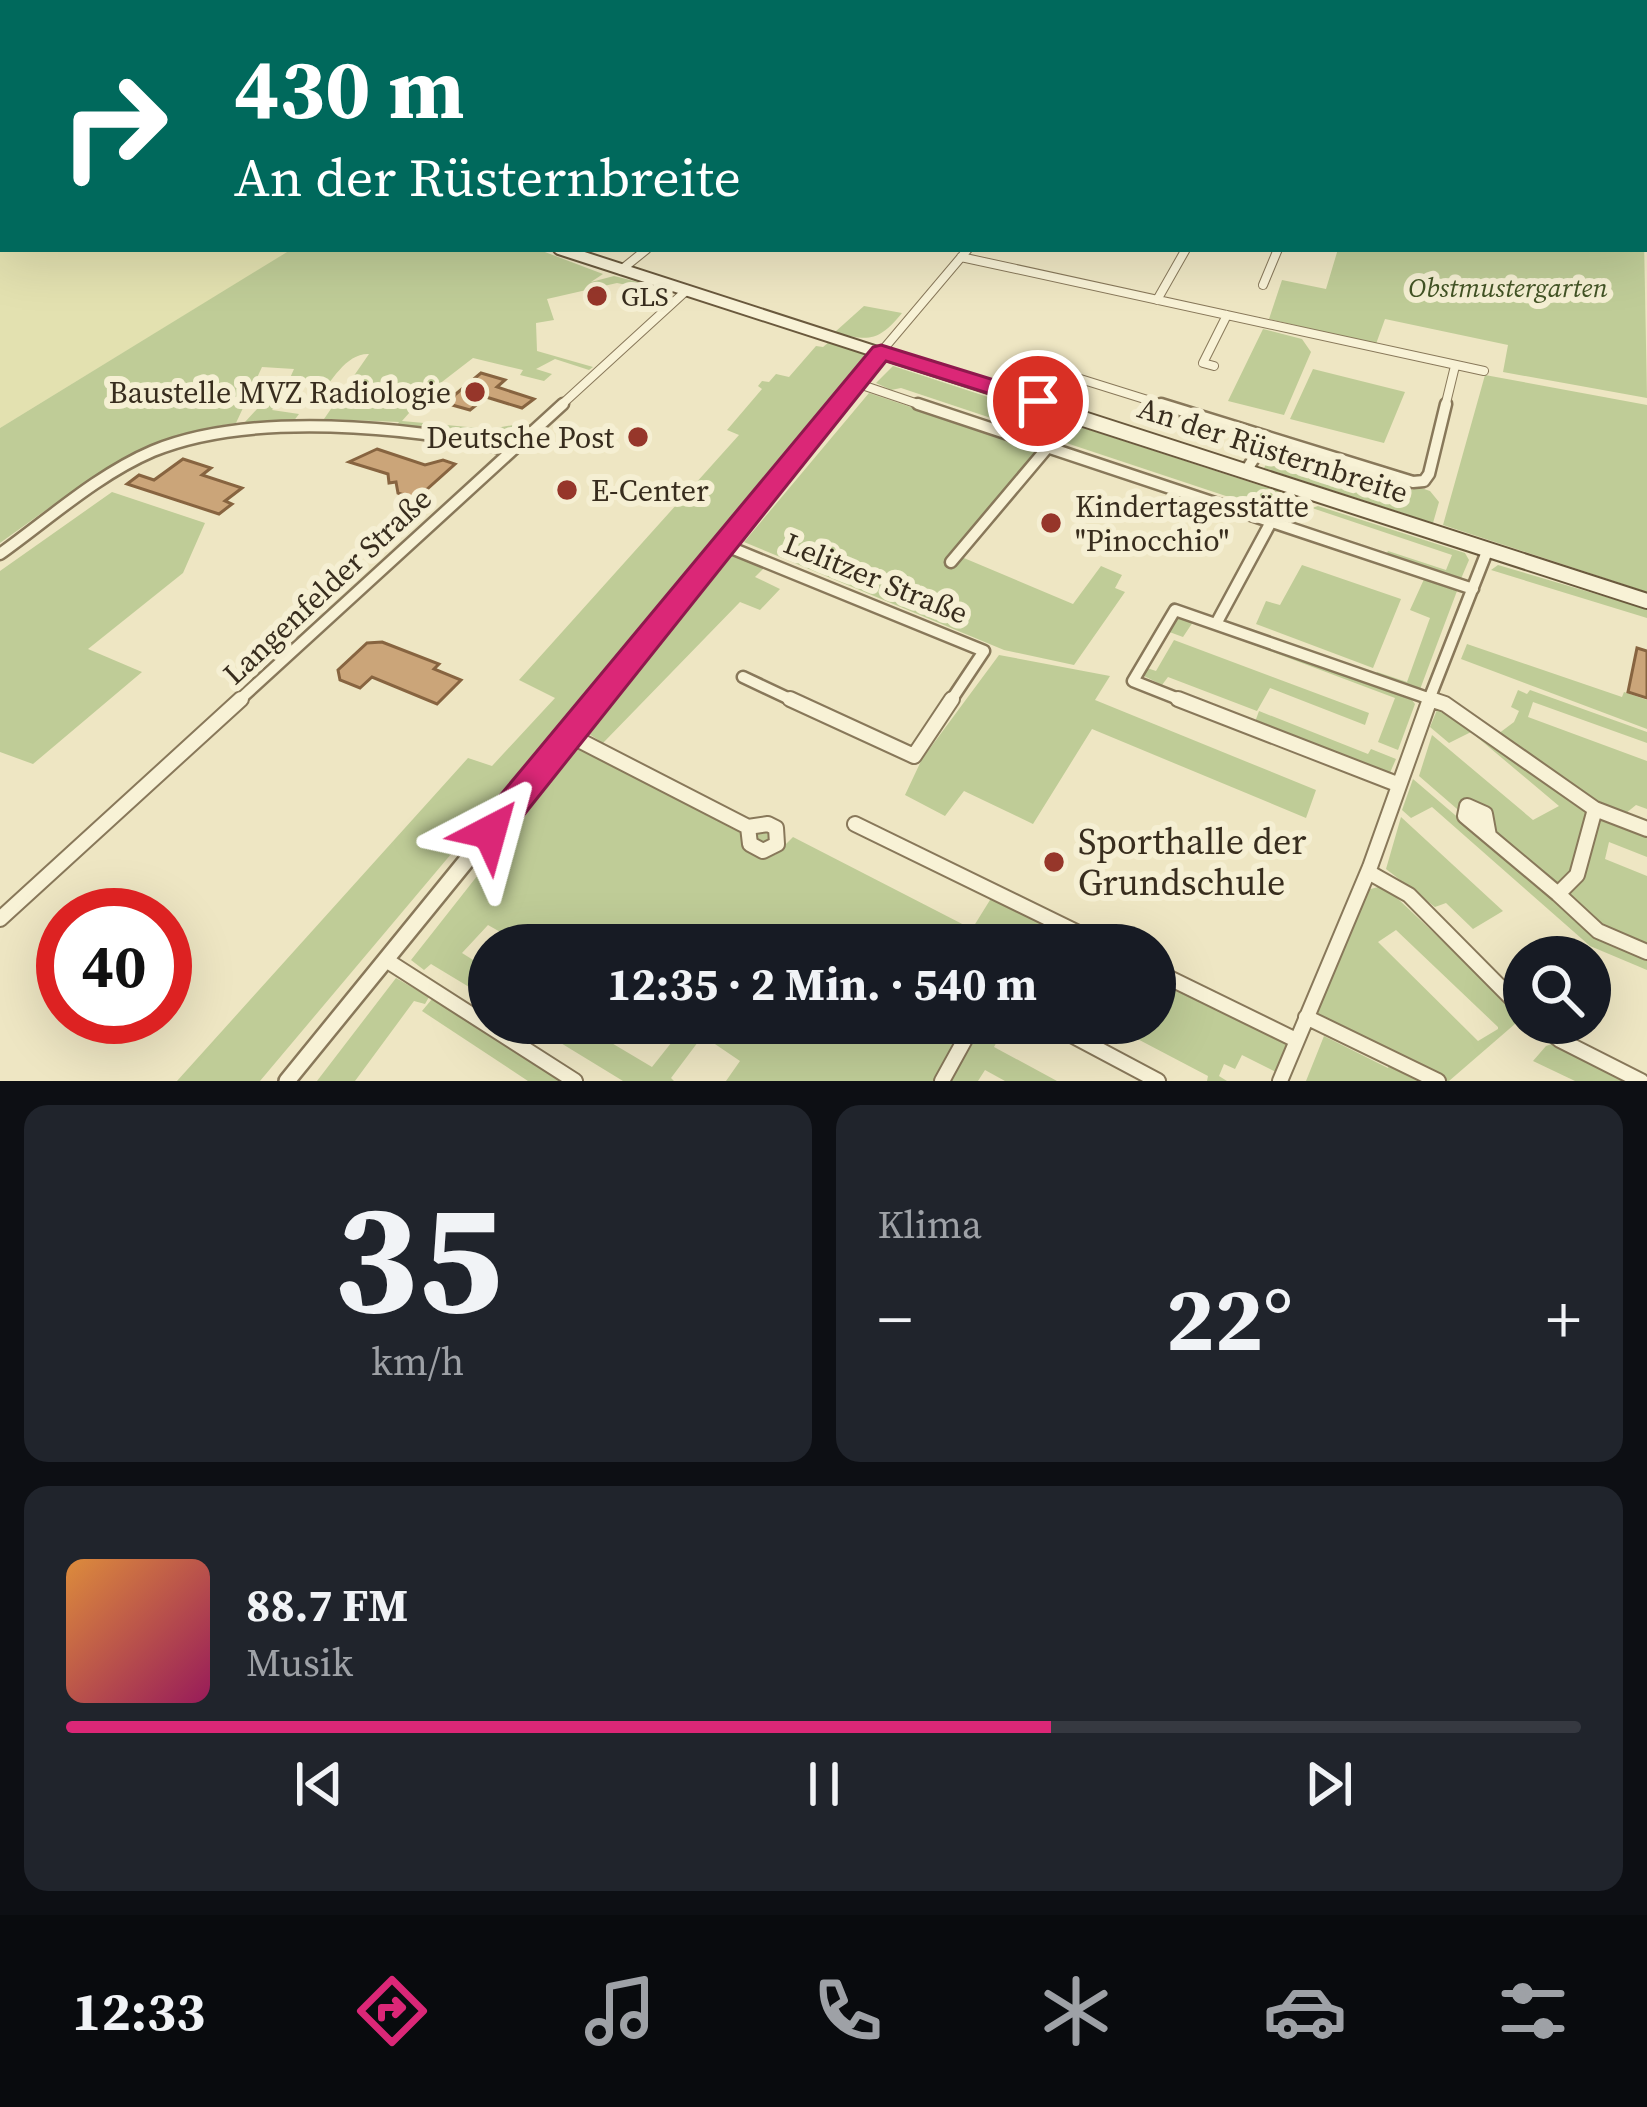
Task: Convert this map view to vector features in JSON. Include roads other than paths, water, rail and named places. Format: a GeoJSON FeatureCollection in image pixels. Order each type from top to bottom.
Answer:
{"type":"FeatureCollection","features":[{"type":"Feature","properties":{"kind":"main road","name":"An der Rüsternbreite"},"geometry":{"type":"LineString","coordinates":[[568,252],[1647,601]]}},
{"type":"Feature","properties":{"kind":"street"},"geometry":{"type":"LineString","coordinates":[[621,270],[643,252]]}},
{"type":"Feature","properties":{"kind":"street","name":"Lelitzer Straße"},"geometry":{"type":"LineString","coordinates":[[287,1081],[963,252]]}},
{"type":"Feature","properties":{"kind":"street"},"geometry":{"type":"LineString","coordinates":[[968,252],[1157,300],[1484,370]]}},
{"type":"Feature","properties":{"kind":"street"},"geometry":{"type":"LineString","coordinates":[[1157,300],[1184,252]]}},
{"type":"Feature","properties":{"kind":"street"},"geometry":{"type":"LineString","coordinates":[[1263,285],[1277,252]]}},
{"type":"Feature","properties":{"kind":"street","name":"Langenfelder Straße"},"geometry":{"type":"LineString","coordinates":[[0,919],[687,290]]}},
{"type":"Feature","properties":{"kind":"street"},"geometry":{"type":"LineString","coordinates":[[1214,365],[1203,363],[1227,315]]}},
{"type":"Feature","properties":{"kind":"street"},"geometry":{"type":"LineString","coordinates":[[1058,372],[1392,478],[1424,481],[1455,366]]}},
{"type":"Feature","properties":{"kind":"street"},"geometry":{"type":"LineString","coordinates":[[856,383],[1473,589]]}},
{"type":"Feature","properties":{"kind":"street"},"geometry":{"type":"LineString","coordinates":[[0,554],[142,457],[194,437],[272,430],[416,435],[510,450]]}},
{"type":"Feature","properties":{"kind":"street"},"geometry":{"type":"LineString","coordinates":[[1246,471],[1267,437]]}},
{"type":"Feature","properties":{"kind":"street"},"geometry":{"type":"LineString","coordinates":[[950,562],[1048,447]]}},
{"type":"Feature","properties":{"kind":"street"},"geometry":{"type":"LineString","coordinates":[[1217,622],[1271,522]]}},
{"type":"Feature","properties":{"kind":"street","name":"Lelitzer Straße"},"geometry":{"type":"LineString","coordinates":[[724,545],[984,651],[914,756],[743,677]]}},
{"type":"Feature","properties":{"kind":"street"},"geometry":{"type":"LineString","coordinates":[[1280,1081],[1356,893],[1370,873],[1397,784],[1429,698],[1450,658],[1487,549]]}},
{"type":"Feature","properties":{"kind":"street"},"geometry":{"type":"LineString","coordinates":[[1397,784],[1133,681],[1175,610],[1217,622],[1464,714],[1595,809],[1647,829]]}},
{"type":"Feature","properties":{"kind":"street"},"geometry":{"type":"LineString","coordinates":[[569,735],[748,827]]}},
{"type":"Feature","properties":{"kind":"street"},"geometry":{"type":"LineString","coordinates":[[1558,894],[1577,875],[1595,809]]}},
{"type":"Feature","properties":{"kind":"street"},"geometry":{"type":"LineString","coordinates":[[855,824],[1060,924]]}},
{"type":"Feature","properties":{"kind":"street"},"geometry":{"type":"LineString","coordinates":[[1490,836],[1598,932],[1647,952]]}},
{"type":"Feature","properties":{"kind":"street"},"geometry":{"type":"LineString","coordinates":[[1370,873],[1409,895],[1503,990]]}},
{"type":"Feature","properties":{"kind":"street"},"geometry":{"type":"LineString","coordinates":[[386,960],[575,1081]]}},
{"type":"Feature","properties":{"kind":"street"},"geometry":{"type":"LineString","coordinates":[[1176,980],[1296,1040]]}},
{"type":"Feature","properties":{"kind":"street"},"geometry":{"type":"LineString","coordinates":[[1306,1017],[1438,1081]]}},
{"type":"Feature","properties":{"kind":"street"},"geometry":{"type":"LineString","coordinates":[[942,1081],[962,1044]]}},
{"type":"Feature","properties":{"kind":"street"},"geometry":{"type":"LineString","coordinates":[[1088,1044],[1158,1081]]}},
{"type":"Feature","properties":{"kind":"street"},"geometry":{"type":"LineString","coordinates":[[1568,1044],[1641,1081]]}},
{"type":"Feature","properties":{"kind":"place","name":"GLS"},"geometry":{"type":"Point","coordinates":[597,296]}},
{"type":"Feature","properties":{"kind":"place","name":"Baustelle MVZ Radiologie"},"geometry":{"type":"Point","coordinates":[475,392]}},
{"type":"Feature","properties":{"kind":"place","name":"Deutsche Post"},"geometry":{"type":"Point","coordinates":[638,437]}},
{"type":"Feature","properties":{"kind":"place","name":"E-Center"},"geometry":{"type":"Point","coordinates":[567,490]}},
{"type":"Feature","properties":{"kind":"place","name":"Kindertagesstätte \"Pinocchio\""},"geometry":{"type":"Point","coordinates":[1051,523]}},
{"type":"Feature","properties":{"kind":"place","name":"Sporthalle der Grundschule"},"geometry":{"type":"Point","coordinates":[1054,862]}},
{"type":"Feature","properties":{"kind":"park label","name":"Obstmustergarten"},"geometry":{"type":"Point","coordinates":[1508,287]}}]}
